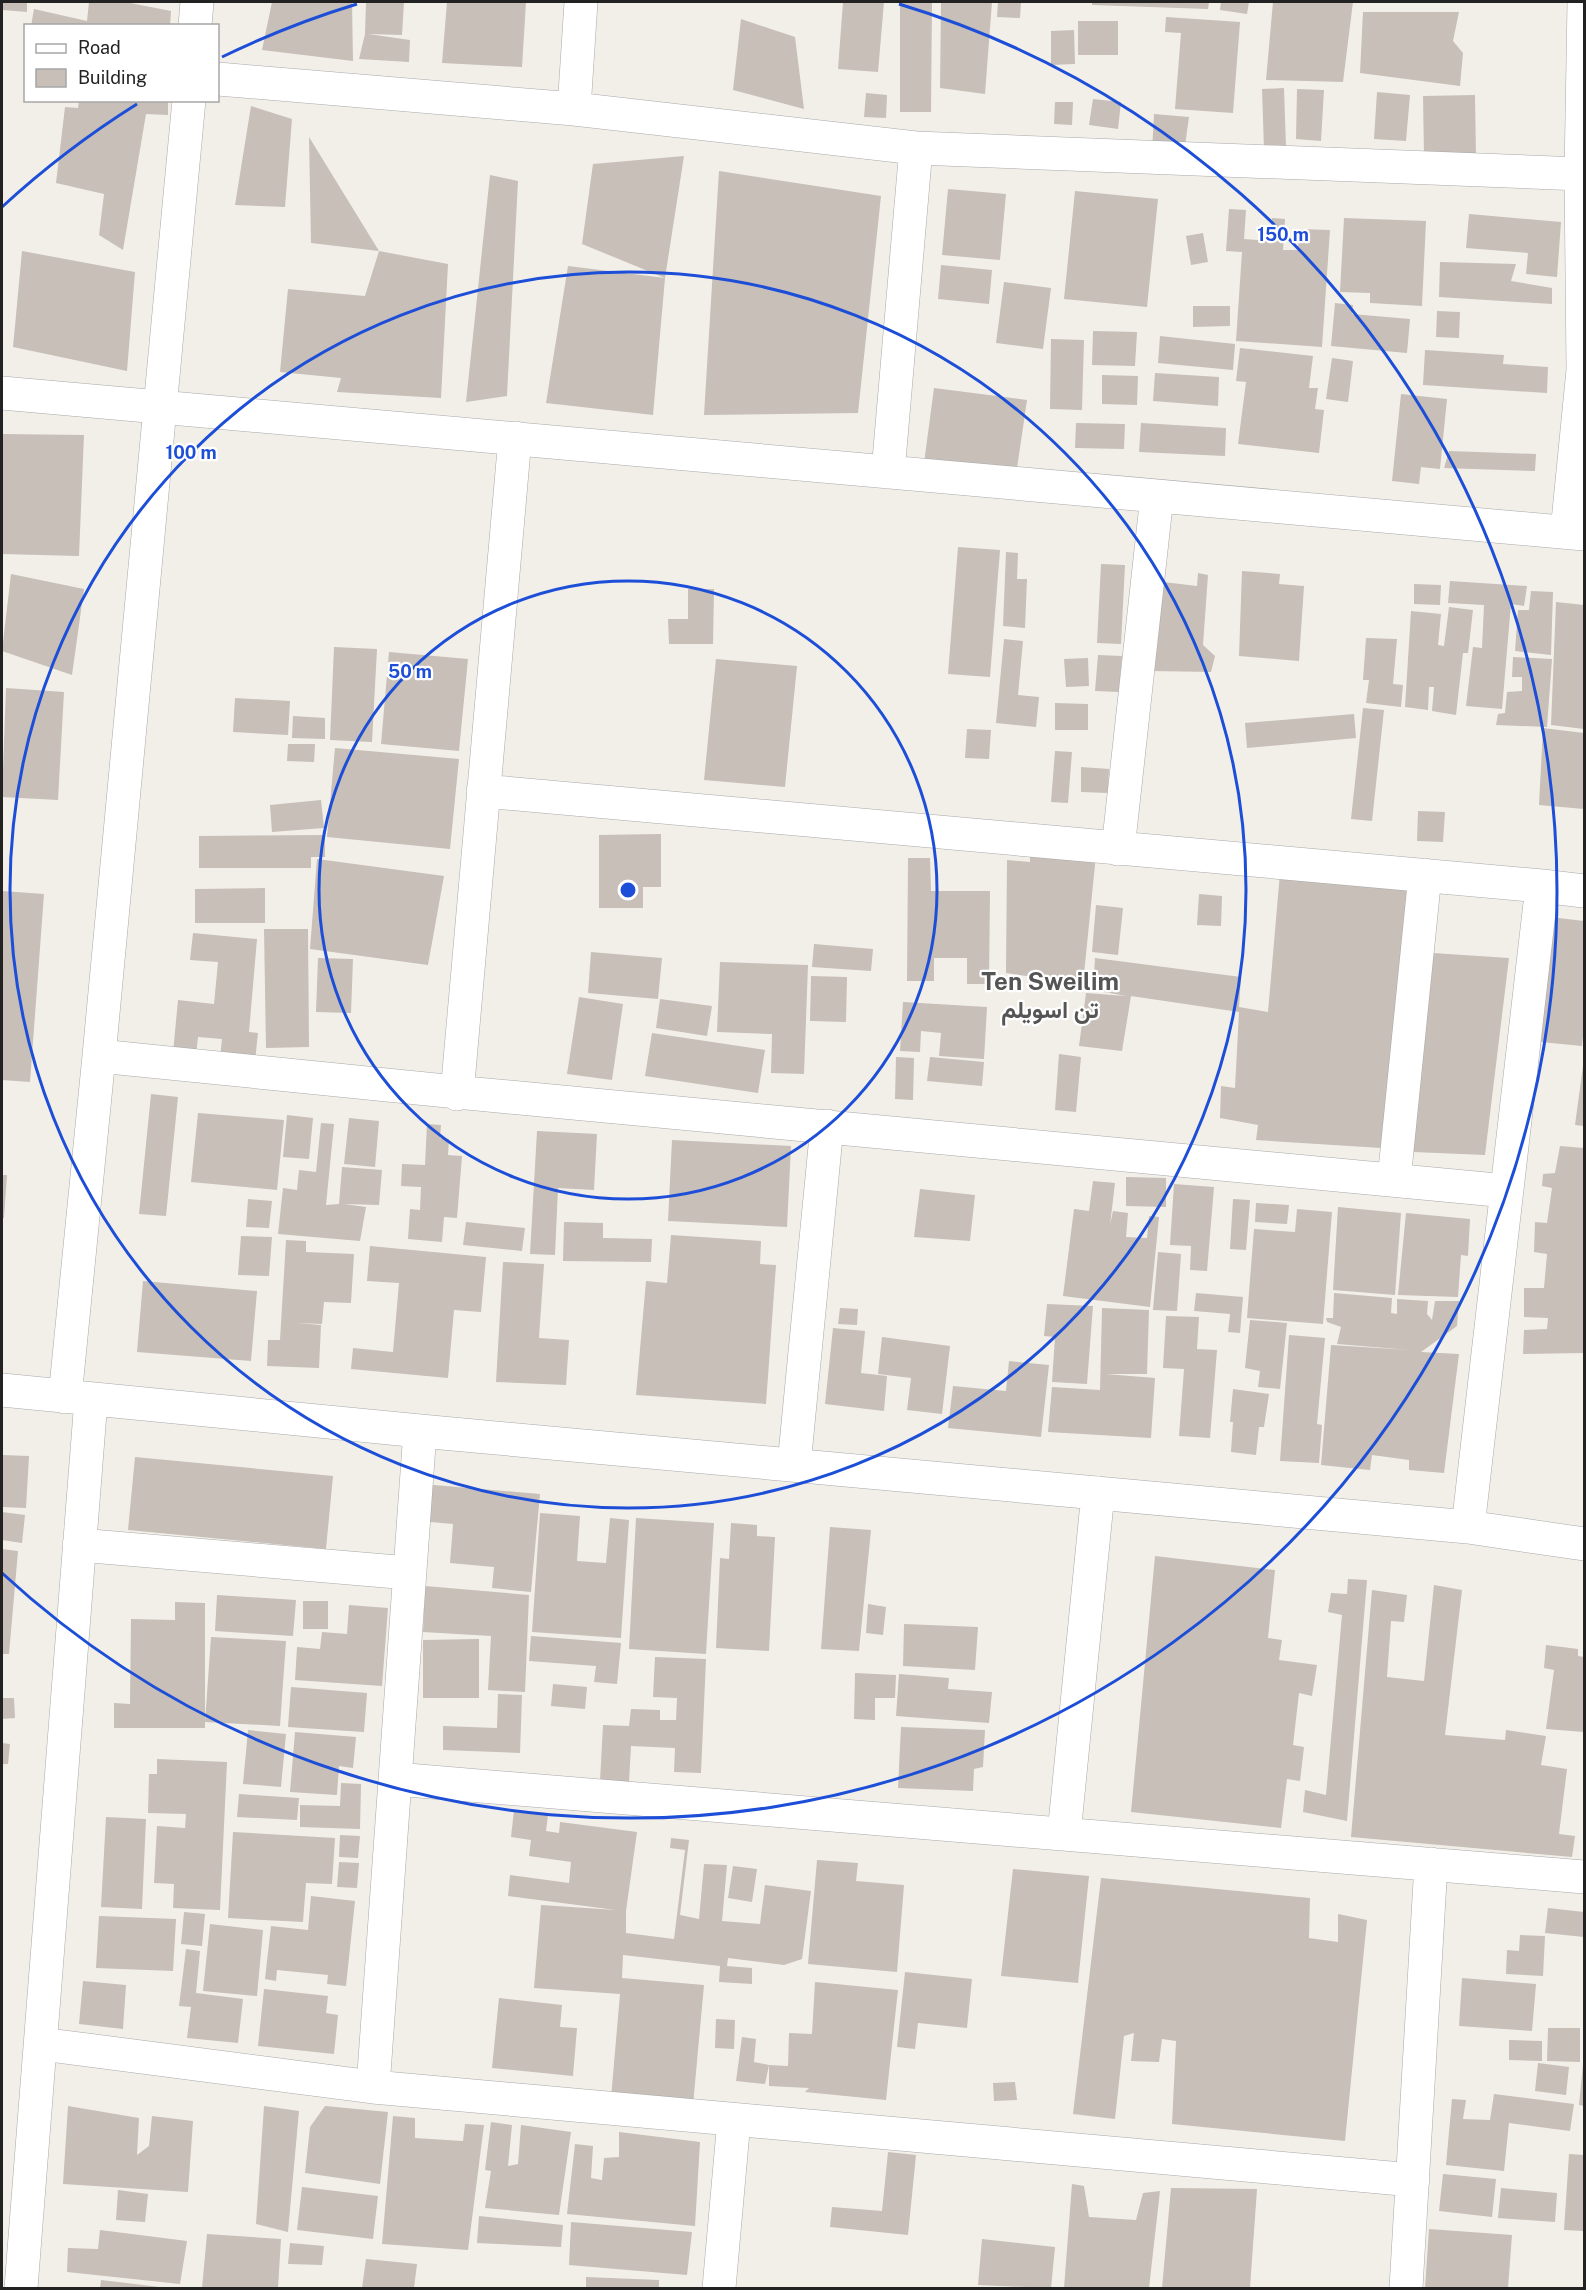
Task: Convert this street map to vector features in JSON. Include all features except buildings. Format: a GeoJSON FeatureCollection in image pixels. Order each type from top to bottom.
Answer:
{"type":"FeatureCollection","features":[{"type":"Feature","properties":{"kind":"street"},"geometry":{"type":"LineString","coordinates":[[195,24],[197,2]]}},
{"type":"Feature","properties":{"kind":"street"},"geometry":{"type":"LineString","coordinates":[[574,109],[581,2]]}},
{"type":"Feature","properties":{"kind":"street"},"geometry":{"type":"LineString","coordinates":[[2,393],[1576,533],[1584,370],[1581,174],[1584,2]]}},
{"type":"Feature","properties":{"kind":"street"},"geometry":{"type":"LineString","coordinates":[[219,79],[574,109],[916,148],[1581,174]]}},
{"type":"Feature","properties":{"kind":"street"},"geometry":{"type":"LineString","coordinates":[[21,2289],[79,1545],[78,1398],[99,1056],[189,102]]}},
{"type":"Feature","properties":{"kind":"street"},"geometry":{"type":"LineString","coordinates":[[888,471],[916,148]]}},
{"type":"Feature","properties":{"kind":"street"},"geometry":{"type":"LineString","coordinates":[[457,1094],[515,438]]}},
{"type":"Feature","properties":{"kind":"street"},"geometry":{"type":"LineString","coordinates":[[1118,849],[1157,496]]}},
{"type":"Feature","properties":{"kind":"street"},"geometry":{"type":"LineString","coordinates":[[483,792],[1584,891]]}},
{"type":"Feature","properties":{"kind":"street"},"geometry":{"type":"LineString","coordinates":[[1394,1180],[1425,875]]}},
{"type":"Feature","properties":{"kind":"street"},"geometry":{"type":"LineString","coordinates":[[1468,1527],[1542,886]]}},
{"type":"Feature","properties":{"kind":"street"},"geometry":{"type":"LineString","coordinates":[[99,1056],[457,1094],[827,1126],[1507,1191]]}},
{"type":"Feature","properties":{"kind":"street"},"geometry":{"type":"LineString","coordinates":[[794,1465],[827,1126]]}},
{"type":"Feature","properties":{"kind":"street"},"geometry":{"type":"LineString","coordinates":[[2,1390],[420,1431],[1468,1527],[1584,1544]]}},
{"type":"Feature","properties":{"kind":"street"},"geometry":{"type":"LineString","coordinates":[[373,2087],[420,1431]]}},
{"type":"Feature","properties":{"kind":"street"},"geometry":{"type":"LineString","coordinates":[[1064,1834],[1098,1493]]}},
{"type":"Feature","properties":{"kind":"street"},"geometry":{"type":"LineString","coordinates":[[79,1545],[409,1574]]}},
{"type":"Feature","properties":{"kind":"street"},"geometry":{"type":"LineString","coordinates":[[395,1779],[1584,1877]]}},
{"type":"Feature","properties":{"kind":"street"},"geometry":{"type":"LineString","coordinates":[[1406,2289],[1431,1864]]}},
{"type":"Feature","properties":{"kind":"street"},"geometry":{"type":"LineString","coordinates":[[41,2044],[373,2087],[1413,2180]]}},
{"type":"Feature","properties":{"kind":"street"},"geometry":{"type":"LineString","coordinates":[[719,2289],[734,2120]]}},
{"type":"Feature","properties":{"kind":"district","name":"Ten Sweilim تن اسويلم"},"geometry":{"type":"Point","coordinates":[1050,995]}}]}
